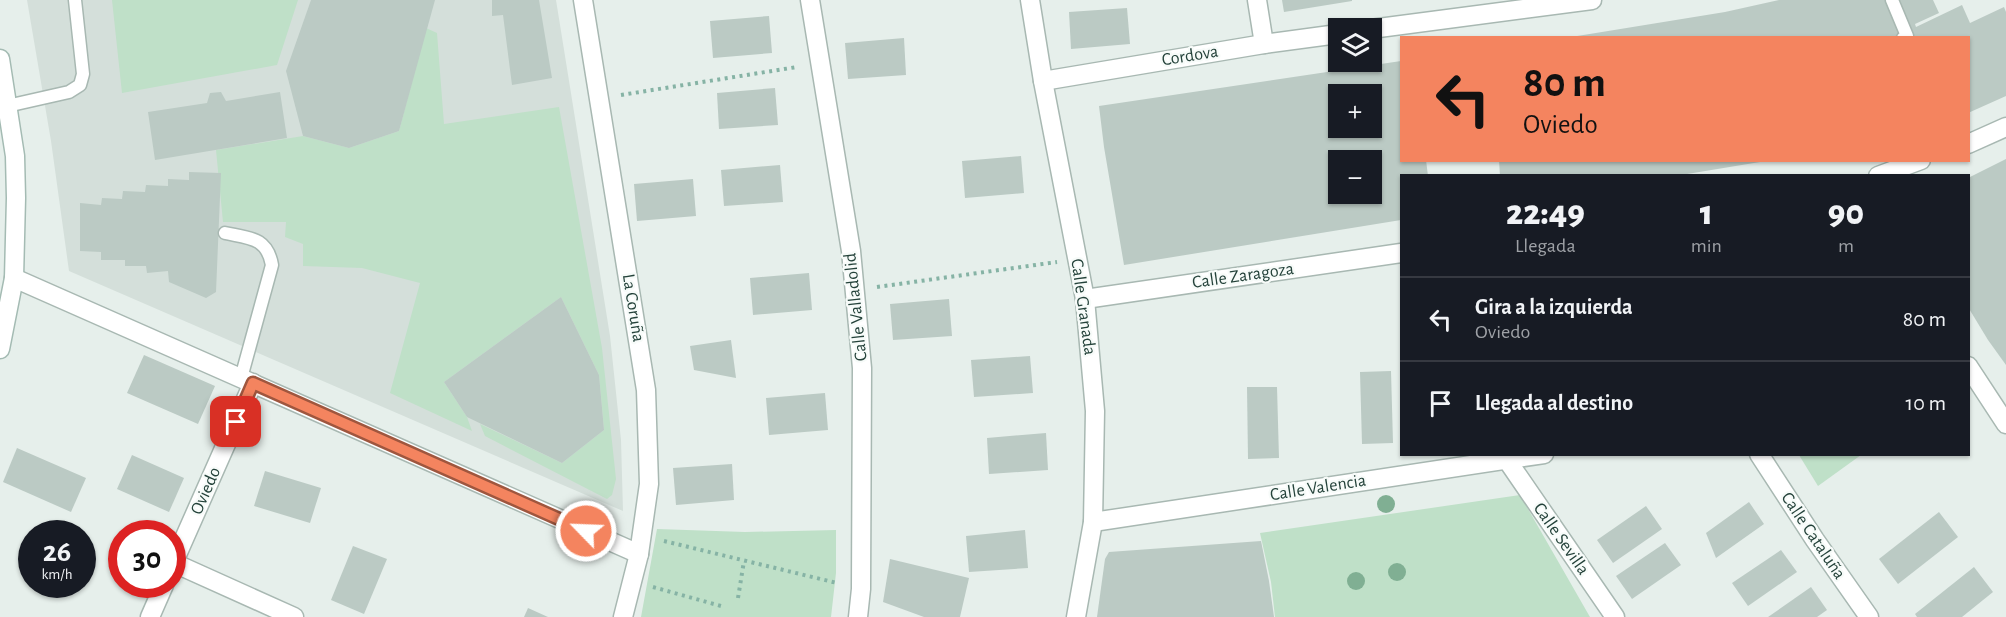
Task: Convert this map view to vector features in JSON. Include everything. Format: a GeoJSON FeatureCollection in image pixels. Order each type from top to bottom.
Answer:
{"type":"FeatureCollection","features":[{"type":"Feature","properties":{"kind":"street","name":"La Coruña"},"geometry":{"type":"LineString","coordinates":[[583,0],[646,390],[649,484],[639,554],[623,617]]}},
{"type":"Feature","properties":{"kind":"street","name":"Calle Valladolid"},"geometry":{"type":"LineString","coordinates":[[810,0],[851,251],[862,368],[861,589],[858,617]]}},
{"type":"Feature","properties":{"kind":"street","name":"Calle Granada"},"geometry":{"type":"LineString","coordinates":[[1030,0],[1043,81],[1085,299],[1095,411],[1093,522],[1076,617]]}},
{"type":"Feature","properties":{"kind":"street"},"geometry":{"type":"LineString","coordinates":[[1257,0],[1264,44]]}},
{"type":"Feature","properties":{"kind":"street"},"geometry":{"type":"LineString","coordinates":[[1382,29],[1592,0]]}},
{"type":"Feature","properties":{"kind":"street","name":"Cordova"},"geometry":{"type":"LineString","coordinates":[[1043,81],[1328,35]]}},
{"type":"Feature","properties":{"kind":"street"},"geometry":{"type":"LineString","coordinates":[[0,59],[15,156],[16,198],[14,278],[0,349]]}},
{"type":"Feature","properties":{"kind":"street"},"geometry":{"type":"LineString","coordinates":[[1970,143],[2006,127]]}},
{"type":"Feature","properties":{"kind":"street"},"geometry":{"type":"LineString","coordinates":[[1883,174],[1916,162]]}},
{"type":"Feature","properties":{"kind":"street","name":"Calle Zaragoza"},"geometry":{"type":"LineString","coordinates":[[1085,299],[1400,253]]}},
{"type":"Feature","properties":{"kind":"street"},"geometry":{"type":"LineString","coordinates":[[14,278],[639,554]]}},
{"type":"Feature","properties":{"kind":"street"},"geometry":{"type":"LineString","coordinates":[[1970,369],[2006,424]]}},
{"type":"Feature","properties":{"kind":"street","name":"Oviedo"},"geometry":{"type":"LineString","coordinates":[[186,532],[247,381]]}},
{"type":"Feature","properties":{"kind":"street","name":"Calle Valencia"},"geometry":{"type":"LineString","coordinates":[[1093,522],[1531,456]]}},
{"type":"Feature","properties":{"kind":"street","name":"Calle Cataluña"},"geometry":{"type":"LineString","coordinates":[[1760,456],[1869,617]]}},
{"type":"Feature","properties":{"kind":"street","name":"Calle Sevilla"},"geometry":{"type":"LineString","coordinates":[[1506,460],[1615,617]]}},
{"type":"Feature","properties":{"kind":"street"},"geometry":{"type":"LineString","coordinates":[[186,570],[294,617]]}},
{"type":"Feature","properties":{"kind":"street"},"geometry":{"type":"LineString","coordinates":[[150,617],[158,598]]}},
{"type":"Feature","properties":{"kind":"lane"},"geometry":{"type":"LineString","coordinates":[[7,106],[69,92],[80,84],[83,74],[75,0]]}},
{"type":"Feature","properties":{"kind":"lane"},"geometry":{"type":"LineString","coordinates":[[1892,0],[1907,36]]}},
{"type":"Feature","properties":{"kind":"lane"},"geometry":{"type":"LineString","coordinates":[[225,233],[264,244],[270,253],[272,265],[247,381]]}},
{"type":"Feature","properties":{"kind":"path"},"geometry":{"type":"LineString","coordinates":[[600,99],[821,63]]}},
{"type":"Feature","properties":{"kind":"path"},"geometry":{"type":"LineString","coordinates":[[855,290],[1077,260]]}},
{"type":"Feature","properties":{"kind":"path"},"geometry":{"type":"LineString","coordinates":[[642,536],[861,589]]}},
{"type":"Feature","properties":{"kind":"path"},"geometry":{"type":"LineString","coordinates":[[738,598],[744,561]]}},
{"type":"Feature","properties":{"kind":"path"},"geometry":{"type":"LineString","coordinates":[[651,586],[721,606]]}},
{"type":"Feature","properties":{"kind":"shaded area"},"geometry":{"type":"Polygon","coordinates":[[[27,0],[556,0],[610,336],[621,440],[623,511],[69,271],[51,141],[27,0]]]}},
{"type":"Feature","properties":{"kind":"green space"},"geometry":{"type":"Polygon","coordinates":[[[112,0],[298,0],[277,65],[122,93],[112,0]]]}},
{"type":"Feature","properties":{"kind":"green space"},"geometry":{"type":"Polygon","coordinates":[[[426,28],[437,33],[444,124],[559,107],[602,348],[616,479],[612,495],[607,499],[485,436],[480,424],[562,463],[604,430],[599,375],[561,297],[444,382],[467,417],[472,431],[390,393],[420,283],[362,268],[303,266],[303,244],[285,237],[286,222],[223,222],[216,150],[303,136],[349,148],[399,131],[426,28]]]}},
{"type":"Feature","properties":{"kind":"green space"},"geometry":{"type":"Polygon","coordinates":[[[1800,456],[1860,456],[1818,486],[1800,456]]]}},
{"type":"Feature","properties":{"kind":"green space"},"geometry":{"type":"Polygon","coordinates":[[[1520,495],[1590,617],[1275,617],[1271,582],[1260,533],[1520,495]]]}},
{"type":"Feature","properties":{"kind":"green space"},"geometry":{"type":"Polygon","coordinates":[[[657,529],[745,532],[836,530],[836,573],[831,617],[641,617],[657,529]]]}},
{"type":"Feature","properties":{"kind":"building"},"geometry":{"type":"Polygon","coordinates":[[[311,0],[435,0],[399,131],[349,148],[303,136],[286,71],[311,0]]]}},
{"type":"Feature","properties":{"kind":"building"},"geometry":{"type":"Polygon","coordinates":[[[492,0],[539,0],[552,78],[512,85],[503,15],[492,16],[492,0]]]}},
{"type":"Feature","properties":{"kind":"building"},"geometry":{"type":"Polygon","coordinates":[[[1282,0],[1352,0],[1352,1],[1284,12],[1282,0]]]}},
{"type":"Feature","properties":{"kind":"building"},"geometry":{"type":"Polygon","coordinates":[[[1779,0],[1933,0],[1939,13],[1915,24],[1916,27],[1962,5],[1970,23],[2004,7],[2006,12],[2006,96],[1970,112],[1970,36],[1577,36],[1725,12],[1779,0]]]}},
{"type":"Feature","properties":{"kind":"building"},"geometry":{"type":"Polygon","coordinates":[[[1127,8],[1130,44],[1071,49],[1069,12],[1127,8]]]}},
{"type":"Feature","properties":{"kind":"building"},"geometry":{"type":"Polygon","coordinates":[[[769,16],[772,53],[713,58],[710,21],[769,16]]]}},
{"type":"Feature","properties":{"kind":"building"},"geometry":{"type":"Polygon","coordinates":[[[904,38],[906,75],[848,79],[845,43],[904,38]]]}},
{"type":"Feature","properties":{"kind":"building"},"geometry":{"type":"Polygon","coordinates":[[[1400,61],[1400,162],[1426,162],[1428,174],[1400,174],[1400,220],[1124,265],[1099,106],[1328,72],[1382,72],[1382,64],[1400,61]]]}},
{"type":"Feature","properties":{"kind":"building"},"geometry":{"type":"Polygon","coordinates":[[[775,88],[778,125],[719,129],[717,93],[775,88]]]}},
{"type":"Feature","properties":{"kind":"building"},"geometry":{"type":"Polygon","coordinates":[[[221,92],[226,101],[280,92],[287,138],[155,160],[148,112],[207,103],[210,93],[221,92]]]}},
{"type":"Feature","properties":{"kind":"building"},"geometry":{"type":"Polygon","coordinates":[[[1021,156],[1024,193],[965,198],[962,161],[1021,156]]]}},
{"type":"Feature","properties":{"kind":"building"},"geometry":{"type":"Polygon","coordinates":[[[2006,159],[2006,365],[1970,310],[1970,177],[2006,159]]]}},
{"type":"Feature","properties":{"kind":"building"},"geometry":{"type":"Polygon","coordinates":[[[1499,162],[1760,162],[1687,174],[1500,174],[1499,162]]]}},
{"type":"Feature","properties":{"kind":"building"},"geometry":{"type":"Polygon","coordinates":[[[780,165],[783,202],[724,206],[721,170],[780,165]]]}},
{"type":"Feature","properties":{"kind":"building"},"geometry":{"type":"Polygon","coordinates":[[[189,172],[221,173],[216,292],[206,298],[169,282],[168,271],[147,273],[146,266],[125,266],[125,260],[101,260],[101,252],[80,251],[80,203],[101,205],[102,198],[122,199],[123,191],[145,192],[146,185],[168,186],[168,179],[189,180],[189,172]]]}},
{"type":"Feature","properties":{"kind":"building"},"geometry":{"type":"Polygon","coordinates":[[[693,179],[696,216],[637,221],[634,184],[693,179]]]}},
{"type":"Feature","properties":{"kind":"building"},"geometry":{"type":"Polygon","coordinates":[[[809,273],[812,310],[753,315],[750,278],[809,273]]]}},
{"type":"Feature","properties":{"kind":"building"},"geometry":{"type":"Polygon","coordinates":[[[561,297],[599,375],[604,430],[562,463],[467,417],[444,382],[561,297]]]}},
{"type":"Feature","properties":{"kind":"building"},"geometry":{"type":"Polygon","coordinates":[[[949,299],[952,336],[893,340],[890,304],[949,299]]]}},
{"type":"Feature","properties":{"kind":"building"},"geometry":{"type":"Polygon","coordinates":[[[731,340],[736,378],[694,370],[690,346],[731,340]]]}},
{"type":"Feature","properties":{"kind":"building"},"geometry":{"type":"Polygon","coordinates":[[[144,355],[215,386],[198,424],[127,393],[144,355]]]}},
{"type":"Feature","properties":{"kind":"building"},"geometry":{"type":"Polygon","coordinates":[[[1030,356],[1033,393],[974,397],[971,360],[1030,356]]]}},
{"type":"Feature","properties":{"kind":"building"},"geometry":{"type":"Polygon","coordinates":[[[1391,371],[1393,443],[1362,444],[1360,372],[1391,371]]]}},
{"type":"Feature","properties":{"kind":"building"},"geometry":{"type":"Polygon","coordinates":[[[1247,387],[1277,387],[1279,458],[1248,459],[1247,387]]]}},
{"type":"Feature","properties":{"kind":"building"},"geometry":{"type":"Polygon","coordinates":[[[825,393],[828,430],[769,435],[766,398],[825,393]]]}},
{"type":"Feature","properties":{"kind":"building"},"geometry":{"type":"Polygon","coordinates":[[[1046,433],[1048,470],[989,474],[987,438],[1046,433]]]}},
{"type":"Feature","properties":{"kind":"building"},"geometry":{"type":"Polygon","coordinates":[[[17,448],[86,478],[71,512],[3,482],[17,448]]]}},
{"type":"Feature","properties":{"kind":"building"},"geometry":{"type":"Polygon","coordinates":[[[132,455],[184,478],[169,512],[117,489],[132,455]]]}},
{"type":"Feature","properties":{"kind":"building"},"geometry":{"type":"Polygon","coordinates":[[[732,464],[734,500],[676,505],[673,468],[732,464]]]}},
{"type":"Feature","properties":{"kind":"building"},"geometry":{"type":"Polygon","coordinates":[[[265,471],[321,488],[310,523],[254,506],[265,471]]]}},
{"type":"Feature","properties":{"kind":"building"},"geometry":{"type":"Polygon","coordinates":[[[1749,502],[1764,524],[1716,558],[1706,533],[1749,502]]]}},
{"type":"Feature","properties":{"kind":"building"},"geometry":{"type":"Polygon","coordinates":[[[1646,506],[1662,529],[1613,563],[1597,540],[1646,506]]]}},
{"type":"Feature","properties":{"kind":"building"},"geometry":{"type":"Polygon","coordinates":[[[1939,512],[1958,537],[1898,584],[1879,559],[1939,512]]]}},
{"type":"Feature","properties":{"kind":"building"},"geometry":{"type":"Polygon","coordinates":[[[1025,530],[1028,568],[969,572],[966,536],[1025,530]]]}},
{"type":"Feature","properties":{"kind":"building"},"geometry":{"type":"Polygon","coordinates":[[[1261,541],[1274,617],[1097,617],[1105,559],[1109,552],[1261,541]]]}},
{"type":"Feature","properties":{"kind":"building"},"geometry":{"type":"Polygon","coordinates":[[[1665,543],[1681,565],[1632,599],[1616,576],[1665,543]]]}},
{"type":"Feature","properties":{"kind":"building"},"geometry":{"type":"Polygon","coordinates":[[[353,546],[387,559],[364,614],[331,600],[353,546]]]}},
{"type":"Feature","properties":{"kind":"building"},"geometry":{"type":"Polygon","coordinates":[[[1781,550],[1797,572],[1748,606],[1732,583],[1781,550]]]}},
{"type":"Feature","properties":{"kind":"building"},"geometry":{"type":"Polygon","coordinates":[[[890,559],[969,578],[960,617],[924,617],[883,602],[890,559]]]}},
{"type":"Feature","properties":{"kind":"building"},"geometry":{"type":"Polygon","coordinates":[[[1974,567],[1993,592],[1962,617],[1917,617],[1915,614],[1974,567]]]}},
{"type":"Feature","properties":{"kind":"building"},"geometry":{"type":"Polygon","coordinates":[[[1811,587],[1827,610],[1817,617],[1768,617],[1811,587]]]}},
{"type":"Feature","properties":{"kind":"building"},"geometry":{"type":"Polygon","coordinates":[[[528,608],[548,617],[524,617],[528,608]]]}},
{"type":"Feature","properties":{"kind":"route"},"geometry":{"type":"LineString","coordinates":[[236,422],[253,383],[586,531]]}}]}
